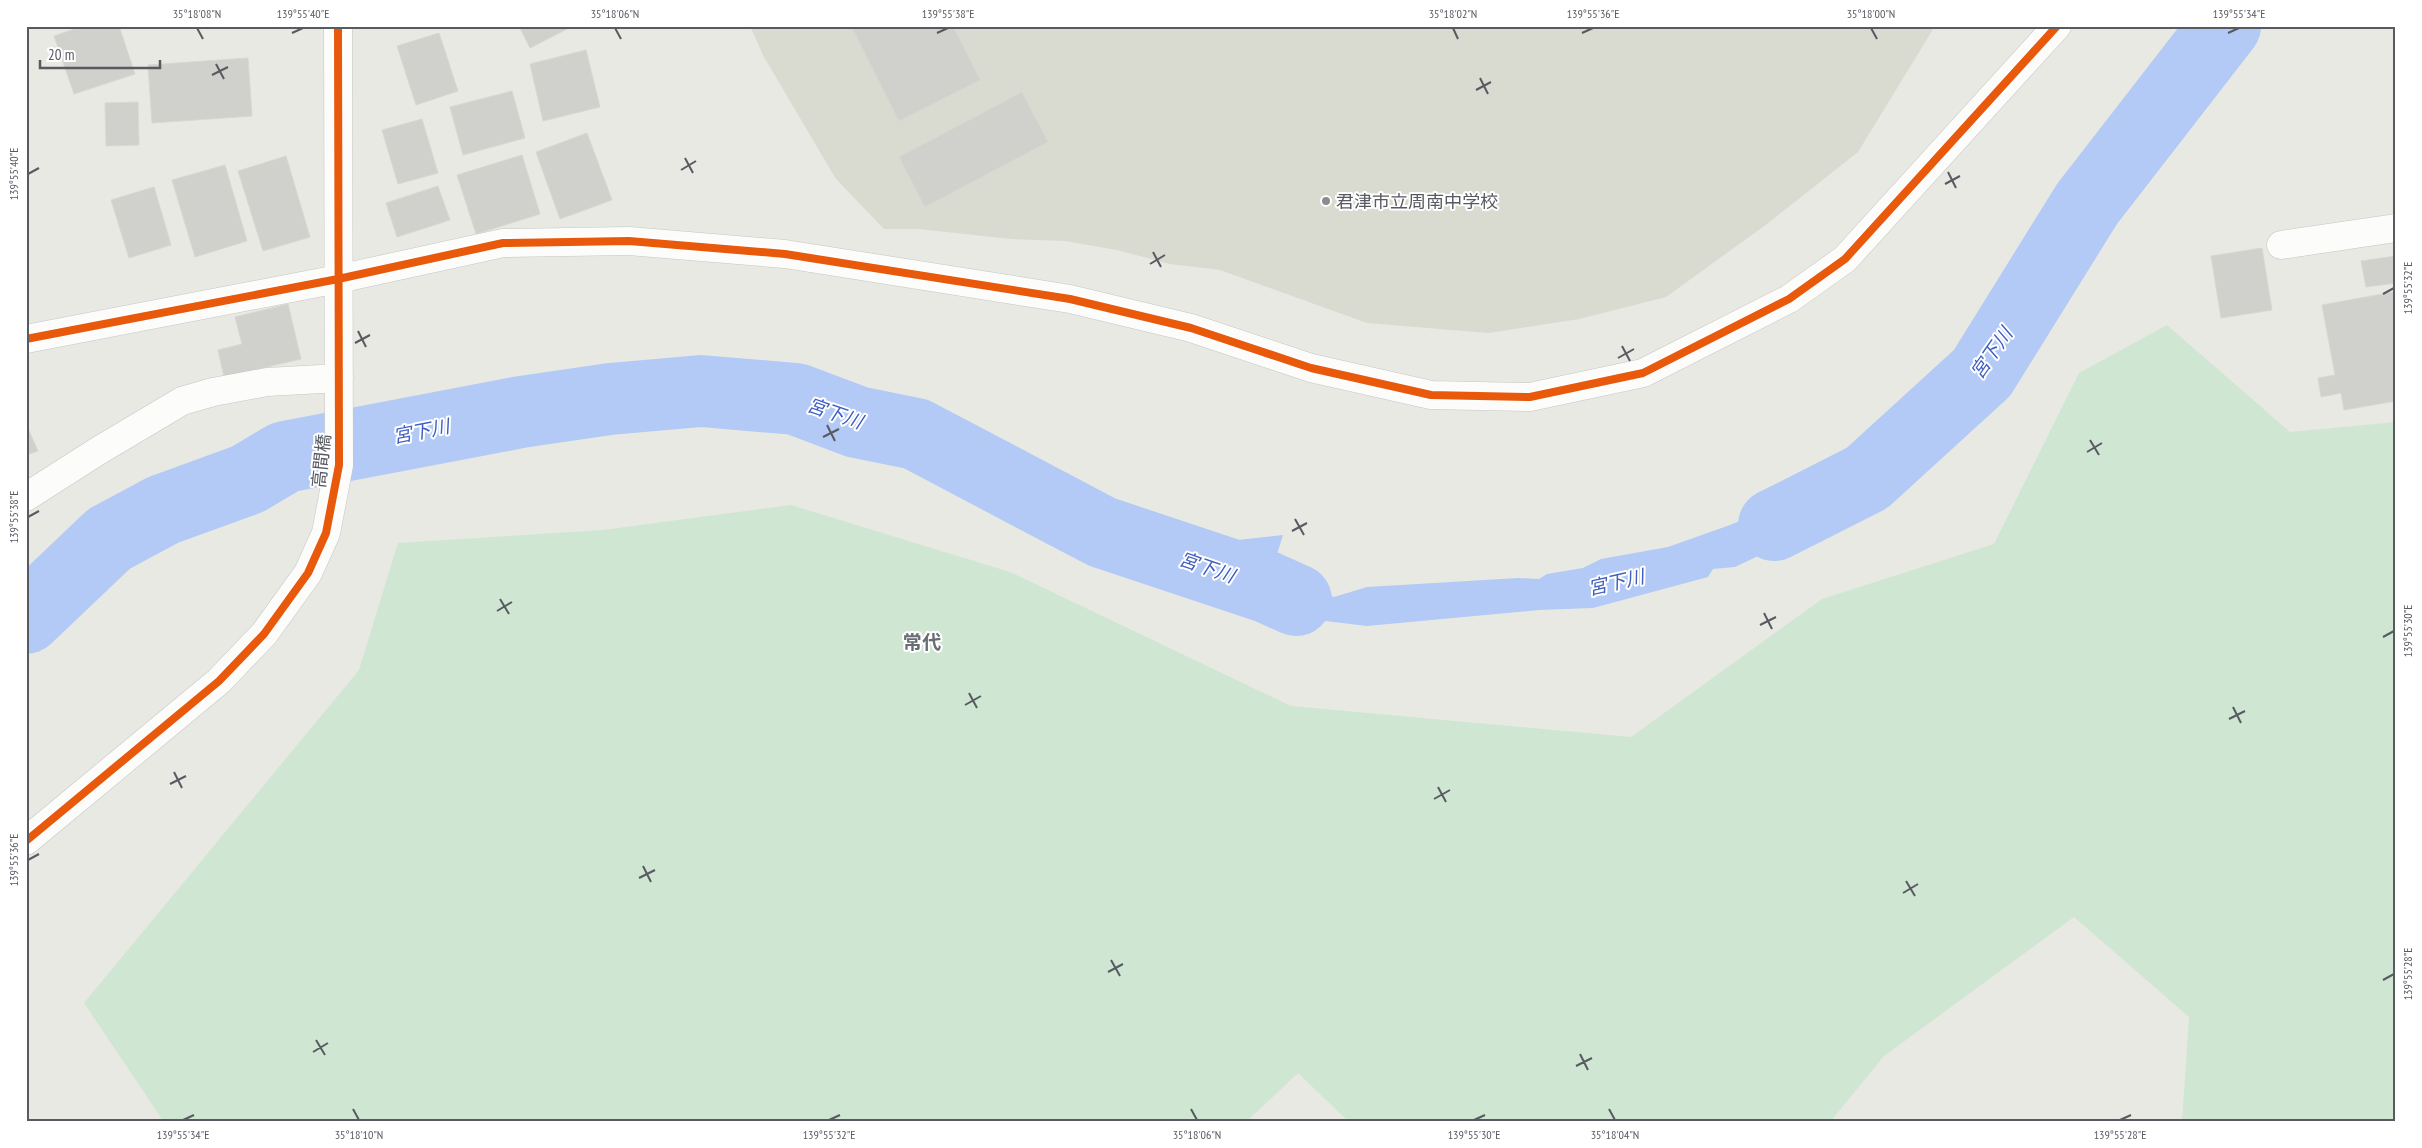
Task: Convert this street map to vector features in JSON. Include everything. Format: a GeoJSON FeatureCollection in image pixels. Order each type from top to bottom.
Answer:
{"type":"FeatureCollection","features":[{"type":"Feature","properties":{"kind":"street","name":"高間橋"},"geometry":{"type":"LineString","coordinates":[[26,841],[219,681],[264,634],[308,573],[326,532],[339,465],[338,26]]}},
{"type":"Feature","properties":{"kind":"street"},"geometry":{"type":"LineString","coordinates":[[26,339],[338,278],[503,243],[629,241],[785,254],[1070,299],[1191,328],[1311,368],[1431,395],[1530,397],[1643,373],[1789,300],[1845,259],[2057,26]]}},
{"type":"Feature","properties":{"kind":"street"},"geometry":{"type":"LineString","coordinates":[[2281,245],[2396,228]]}},
{"type":"Feature","properties":{"kind":"street"},"geometry":{"type":"LineString","coordinates":[[26,497],[182,401],[213,392],[267,382],[340,385]]}},
{"type":"Feature","properties":{"kind":"shaded area","name":"君津市立周南中学校"},"geometry":{"type":"Polygon","coordinates":[[[750,26],[1935,26],[1858,152],[1767,224],[1666,297],[1579,319],[1488,333],[1367,323],[1220,270],[1170,264],[1117,250],[1065,241],[1011,239],[919,229],[884,229],[836,179],[764,57],[750,26]]]}},
{"type":"Feature","properties":{"kind":"green space"},"geometry":{"type":"Polygon","coordinates":[[[2167,325],[2290,432],[2396,422],[2396,1122],[2182,1122],[2189,1017],[2074,917],[1884,1056],[1830,1122],[1349,1122],[1298,1073],[1246,1122],[164,1122],[84,1003],[359,670],[398,543],[603,530],[791,505],[1010,572],[1291,706],[1631,737],[1822,599],[1994,544],[2079,373],[2167,325]]]}},
{"type":"Feature","properties":{"kind":"water"},"geometry":{"type":"Polygon","coordinates":[[[297,447],[289,489],[228,503],[171,523],[91,575],[75,575],[65,586],[57,577],[55,567],[103,526],[151,500],[175,491],[244,479],[253,470],[254,461],[297,447]]]}},
{"type":"Feature","properties":{"kind":"water"},"geometry":{"type":"Polygon","coordinates":[[[1857,471],[1875,500],[1735,567],[1713,569],[1708,577],[1593,608],[1539,610],[1367,626],[1317,620],[1294,609],[1262,602],[1255,610],[1231,600],[1218,602],[1195,582],[1210,543],[1283,535],[1273,567],[1288,577],[1334,597],[1367,587],[1518,578],[1539,579],[1547,574],[1583,568],[1601,559],[1668,547],[1730,525],[1857,471]]]}},
{"type":"Feature","properties":{"kind":"building"},"geometry":{"type":"Polygon","coordinates":[[[83,26],[119,26],[135,74],[74,94],[54,36],[83,26]]]}},
{"type":"Feature","properties":{"kind":"building"},"geometry":{"type":"Polygon","coordinates":[[[519,26],[573,26],[530,48],[519,26]]]}},
{"type":"Feature","properties":{"kind":"building"},"geometry":{"type":"Polygon","coordinates":[[[851,26],[953,26],[980,80],[899,121],[851,26]]]}},
{"type":"Feature","properties":{"kind":"building"},"geometry":{"type":"Polygon","coordinates":[[[439,33],[458,91],[416,105],[397,46],[439,33]]]}},
{"type":"Feature","properties":{"kind":"building"},"geometry":{"type":"Polygon","coordinates":[[[586,50],[600,107],[543,121],[530,64],[586,50]]]}},
{"type":"Feature","properties":{"kind":"building"},"geometry":{"type":"Polygon","coordinates":[[[248,58],[252,116],[152,123],[148,65],[248,58]]]}},
{"type":"Feature","properties":{"kind":"building"},"geometry":{"type":"Polygon","coordinates":[[[512,91],[525,138],[463,155],[450,107],[512,91]]]}},
{"type":"Feature","properties":{"kind":"building"},"geometry":{"type":"Polygon","coordinates":[[[1022,92],[1048,142],[925,207],[899,157],[1022,92]]]}},
{"type":"Feature","properties":{"kind":"building"},"geometry":{"type":"Polygon","coordinates":[[[138,102],[139,145],[106,146],[105,103],[138,102]]]}},
{"type":"Feature","properties":{"kind":"building"},"geometry":{"type":"Polygon","coordinates":[[[422,119],[438,173],[398,184],[382,130],[422,119]]]}},
{"type":"Feature","properties":{"kind":"building"},"geometry":{"type":"Polygon","coordinates":[[[587,133],[612,200],[560,219],[536,152],[587,133]]]}},
{"type":"Feature","properties":{"kind":"building"},"geometry":{"type":"Polygon","coordinates":[[[522,155],[540,214],[476,234],[457,175],[522,155]]]}},
{"type":"Feature","properties":{"kind":"building"},"geometry":{"type":"Polygon","coordinates":[[[286,156],[310,237],[263,251],[238,171],[286,156]]]}},
{"type":"Feature","properties":{"kind":"building"},"geometry":{"type":"Polygon","coordinates":[[[225,165],[247,241],[195,257],[172,180],[225,165]]]}},
{"type":"Feature","properties":{"kind":"building"},"geometry":{"type":"Polygon","coordinates":[[[438,186],[450,220],[397,237],[386,203],[438,186]]]}},
{"type":"Feature","properties":{"kind":"building"},"geometry":{"type":"Polygon","coordinates":[[[154,187],[171,245],[129,258],[111,200],[154,187]]]}},
{"type":"Feature","properties":{"kind":"building"},"geometry":{"type":"Polygon","coordinates":[[[2262,248],[2272,310],[2221,318],[2211,256],[2262,248]]]}},
{"type":"Feature","properties":{"kind":"building"},"geometry":{"type":"Polygon","coordinates":[[[2396,256],[2396,283],[2366,287],[2361,261],[2396,256]]]}},
{"type":"Feature","properties":{"kind":"building"},"geometry":{"type":"Polygon","coordinates":[[[2393,292],[2396,307],[2396,401],[2344,410],[2341,393],[2321,397],[2318,378],[2335,375],[2322,305],[2393,292]]]}},
{"type":"Feature","properties":{"kind":"building"},"geometry":{"type":"Polygon","coordinates":[[[288,304],[301,359],[224,377],[218,350],[242,344],[235,317],[288,304]]]}},
{"type":"Feature","properties":{"kind":"building"},"geometry":{"type":"Polygon","coordinates":[[[26,424],[38,451],[26,455],[26,424]]]}},
{"type":"Feature","properties":{"kind":"waterway","name":"宮下川"},"geometry":{"type":"LineString","coordinates":[[1774,525],[1867,478],[1982,373],[2087,204],[2225,26]]}},
{"type":"Feature","properties":{"kind":"waterway","name":"宮下川"},"geometry":{"type":"LineString","coordinates":[[26,618],[109,539],[163,510],[248,479],[285,457],[521,412],[610,399],[701,391],[796,399],[857,422],[916,434],[1102,532],[1267,587],[1296,600]]}},
{"type":"Feature","properties":{"kind":"cycle path"},"geometry":{"type":"LineString","coordinates":[[26,841],[219,681],[264,634],[308,573],[326,533],[339,465],[338,26]]}},
{"type":"Feature","properties":{"kind":"cycle path"},"geometry":{"type":"LineString","coordinates":[[26,339],[338,279],[503,243],[629,241],[785,254],[1070,299],[1191,328],[1311,368],[1431,395],[1530,397],[1643,373],[1789,299],[1845,259],[2057,26]]}},
{"type":"Feature","properties":{"kind":"place","name":"君津市立周南中学校"},"geometry":{"type":"Point","coordinates":[1326,201]}},
{"type":"Feature","properties":{"kind":"district","name":"常代"},"geometry":{"type":"Point","coordinates":[922,642]}}]}
